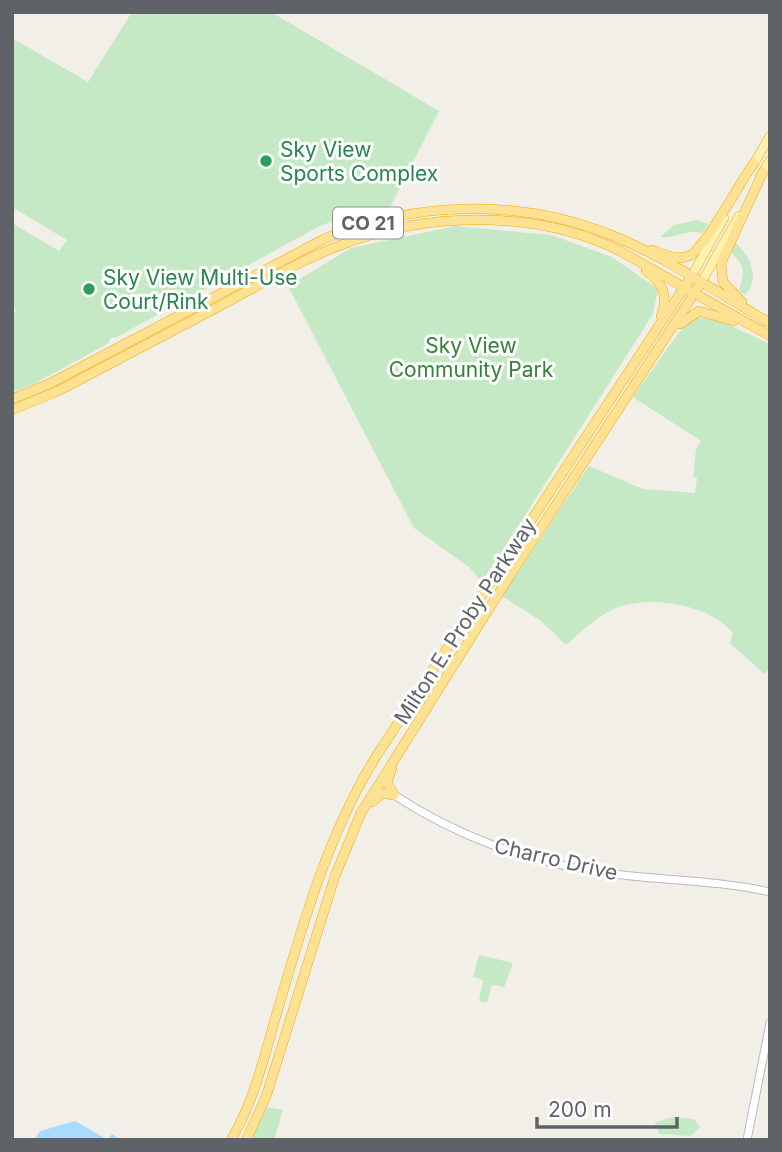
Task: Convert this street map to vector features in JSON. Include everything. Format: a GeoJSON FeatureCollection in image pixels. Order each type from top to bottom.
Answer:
{"type":"FeatureCollection","features":[{"type":"Feature","properties":{"kind":"highway"},"geometry":{"type":"LineString","coordinates":[[612,235],[671,257],[688,256],[704,241],[754,163]]}},
{"type":"Feature","properties":{"kind":"highway"},"geometry":{"type":"LineString","coordinates":[[763,172],[726,250],[720,273],[731,292],[770,322]]}},
{"type":"Feature","properties":{"kind":"highway","name":"CO 21"},"geometry":{"type":"LineString","coordinates":[[12,400],[49,384],[299,250],[369,223],[437,210],[485,209],[543,216],[612,235],[770,322]]}},
{"type":"Feature","properties":{"kind":"highway","name":"CO 21"},"geometry":{"type":"LineString","coordinates":[[12,411],[307,260],[367,236],[416,225],[469,220],[527,225],[580,236],[620,251],[770,337]]}},
{"type":"Feature","properties":{"kind":"highway"},"geometry":{"type":"LineString","coordinates":[[580,236],[644,270],[657,279],[665,292],[662,313],[618,389]]}},
{"type":"Feature","properties":{"kind":"highway","name":"Milton E. Proby Parkway"},"geometry":{"type":"LineString","coordinates":[[231,1140],[253,1093],[312,895],[346,807],[377,755],[691,277]]}},
{"type":"Feature","properties":{"kind":"highway","name":"Milton E. Proby Parkway"},"geometry":{"type":"LineString","coordinates":[[246,1140],[265,1097],[342,857],[361,813],[701,283]]}},
{"type":"Feature","properties":{"kind":"highway"},"geometry":{"type":"LineString","coordinates":[[644,373],[678,325],[694,312],[705,311],[723,316],[770,337]]}},
{"type":"Feature","properties":{"kind":"highway"},"geometry":{"type":"LineString","coordinates":[[342,857],[348,852],[373,799],[383,793],[394,795],[388,777],[398,752]]}},
{"type":"Feature","properties":{"kind":"main road","name":"Milton E. Proby Parkway"},"geometry":{"type":"LineString","coordinates":[[691,277],[770,136]]}},
{"type":"Feature","properties":{"kind":"main road","name":"Milton E. Proby Parkway"},"geometry":{"type":"LineString","coordinates":[[701,283],[770,160]]}},
{"type":"Feature","properties":{"kind":"street","name":"Charro Drive"},"geometry":{"type":"LineString","coordinates":[[394,795],[465,836],[519,854],[599,872],[736,884],[770,891]]}},
{"type":"Feature","properties":{"kind":"street"},"geometry":{"type":"LineString","coordinates":[[747,1140],[770,1023]]}},
{"type":"Feature","properties":{"kind":"green space","name":"Sky View Sports Complex"},"geometry":{"type":"Polygon","coordinates":[[[132,12],[271,12],[439,111],[384,219],[357,211],[318,227],[115,338],[110,338],[109,343],[34,384],[12,392],[12,316],[16,310],[12,308],[12,223],[59,251],[67,240],[12,207],[12,38],[88,82],[132,12]]]}},
{"type":"Feature","properties":{"kind":"green space"},"geometry":{"type":"Polygon","coordinates":[[[697,220],[708,224],[702,233],[660,237],[674,225],[697,220]]]}},
{"type":"Feature","properties":{"kind":"green space","name":"Sky View Community Park"},"geometry":{"type":"Polygon","coordinates":[[[455,226],[551,235],[612,257],[658,289],[653,314],[482,583],[470,568],[414,528],[288,286],[351,248],[455,226]]]}},
{"type":"Feature","properties":{"kind":"green space"},"geometry":{"type":"Polygon","coordinates":[[[735,243],[752,268],[752,282],[745,295],[739,290],[743,274],[741,265],[731,252],[735,243]]]}},
{"type":"Feature","properties":{"kind":"green space"},"geometry":{"type":"Polygon","coordinates":[[[693,318],[714,318],[770,344],[770,669],[764,674],[730,643],[733,633],[723,623],[694,609],[660,602],[628,605],[601,616],[566,645],[541,621],[502,596],[589,466],[643,489],[695,493],[697,478],[693,477],[696,450],[701,441],[633,397],[677,335],[693,318]]]}},
{"type":"Feature","properties":{"kind":"green space"},"geometry":{"type":"Polygon","coordinates":[[[479,955],[513,963],[504,987],[492,985],[487,1003],[479,1001],[483,980],[473,977],[479,955]]]}},
{"type":"Feature","properties":{"kind":"green space"},"geometry":{"type":"Polygon","coordinates":[[[266,1107],[283,1110],[274,1140],[249,1140],[266,1107]]]}},
{"type":"Feature","properties":{"kind":"green space"},"geometry":{"type":"Polygon","coordinates":[[[674,1117],[694,1119],[700,1127],[691,1136],[659,1134],[655,1122],[674,1117]]]}},
{"type":"Feature","properties":{"kind":"water"},"geometry":{"type":"Polygon","coordinates":[[[75,1121],[108,1140],[34,1140],[40,1131],[75,1121]]]}},
{"type":"Feature","properties":{"kind":"water"},"geometry":{"type":"Polygon","coordinates":[[[112,1134],[121,1140],[108,1140],[112,1134]]]}},
{"type":"Feature","properties":{"kind":"place","name":"Sky View Sports Complex"},"geometry":{"type":"Point","coordinates":[266,161]}},
{"type":"Feature","properties":{"kind":"place","name":"Sky View Multi-Use Court/Rink"},"geometry":{"type":"Point","coordinates":[89,289]}}]}
